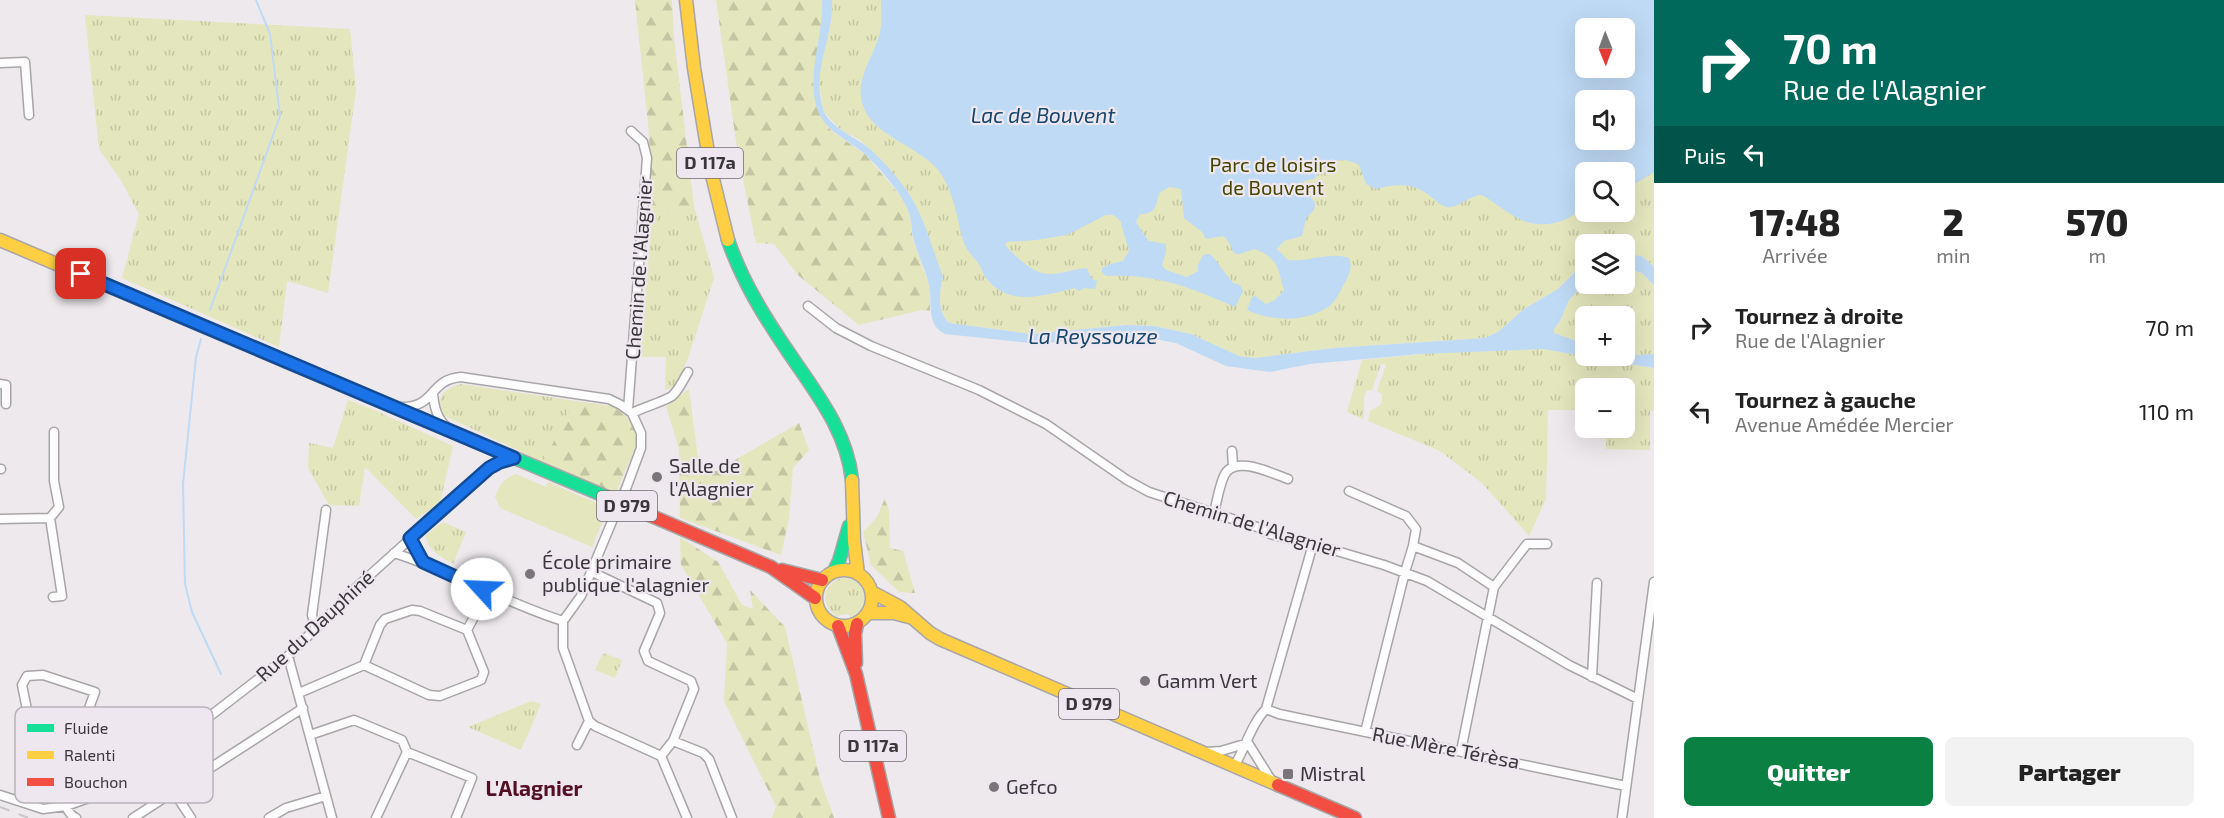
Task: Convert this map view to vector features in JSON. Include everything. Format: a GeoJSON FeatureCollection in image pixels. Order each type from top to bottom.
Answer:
{"type":"FeatureCollection","features":[{"type":"Feature","properties":{"kind":"main road","name":"D 117a"},"geometry":{"type":"LineString","coordinates":[[686,0],[717,209],[729,247],[742,277],[837,426],[850,464],[854,488],[853,541],[858,574]]}},
{"type":"Feature","properties":{"kind":"main road","name":"D 979"},"geometry":{"type":"LineString","coordinates":[[0,240],[771,567],[822,580]]}},
{"type":"Feature","properties":{"kind":"main road","name":"D 117a"},"geometry":{"type":"LineString","coordinates":[[834,571],[840,561],[853,513]]}},
{"type":"Feature","properties":{"kind":"main road","name":"D 979"},"geometry":{"type":"LineString","coordinates":[[771,567],[815,598]]}},
{"type":"Feature","properties":{"kind":"main road"},"geometry":{"type":"LineString","coordinates":[[851,570],[858,574],[867,581],[872,592],[873,599],[868,613],[857,624],[838,626],[824,619],[816,606],[815,598],[822,580],[834,571],[851,570]]}},
{"type":"Feature","properties":{"kind":"main road","name":"D 979"},"geometry":{"type":"LineString","coordinates":[[872,592],[900,607],[940,639],[1355,818]]}},
{"type":"Feature","properties":{"kind":"main road","name":"D 979"},"geometry":{"type":"LineString","coordinates":[[868,613],[894,613],[910,617]]}},
{"type":"Feature","properties":{"kind":"main road","name":"D 117a"},"geometry":{"type":"LineString","coordinates":[[856,674],[857,624]]}},
{"type":"Feature","properties":{"kind":"main road","name":"D 117a"},"geometry":{"type":"LineString","coordinates":[[838,626],[856,674],[889,818]]}},
{"type":"Feature","properties":{"kind":"street"},"geometry":{"type":"LineString","coordinates":[[0,63],[25,62],[29,115]]}},
{"type":"Feature","properties":{"kind":"street","name":"Chemin de l'Alagnier"},"geometry":{"type":"LineString","coordinates":[[630,412],[647,158],[643,142],[631,131]]}},
{"type":"Feature","properties":{"kind":"street","name":"Chemin de l'Alagnier"},"geometry":{"type":"LineString","coordinates":[[808,306],[836,328],[871,346],[979,390],[1046,424],[1142,488],[1257,527],[1270,534],[1313,544],[1427,581],[1592,677],[1638,699]]}},
{"type":"Feature","properties":{"kind":"street"},"geometry":{"type":"LineString","coordinates":[[630,412],[669,398],[678,390],[688,372]]}},
{"type":"Feature","properties":{"kind":"street"},"geometry":{"type":"LineString","coordinates":[[390,406],[416,406],[423,403],[439,384],[450,378],[461,377],[609,399],[630,412],[639,425],[641,448],[592,572],[581,596],[563,621],[563,648],[589,721],[595,726],[661,756],[687,818]]}},
{"type":"Feature","properties":{"kind":"street"},"geometry":{"type":"LineString","coordinates":[[0,384],[6,385],[6,404]]}},
{"type":"Feature","properties":{"kind":"street"},"geometry":{"type":"LineString","coordinates":[[433,393],[434,405],[439,417],[455,434]]}},
{"type":"Feature","properties":{"kind":"street"},"geometry":{"type":"LineString","coordinates":[[53,597],[62,596],[50,518],[59,507],[54,481],[54,432]]}},
{"type":"Feature","properties":{"kind":"street"},"geometry":{"type":"LineString","coordinates":[[485,446],[490,460],[489,468]]}},
{"type":"Feature","properties":{"kind":"street"},"geometry":{"type":"LineString","coordinates":[[1233,451],[1233,466]]}},
{"type":"Feature","properties":{"kind":"street","name":"Rue du Dauphiné"},"geometry":{"type":"LineString","coordinates":[[213,714],[288,656],[360,584],[489,468],[514,458]]}},
{"type":"Feature","properties":{"kind":"street"},"geometry":{"type":"LineString","coordinates":[[1214,513],[1224,474],[1233,466],[1244,465],[1288,479]]}},
{"type":"Feature","properties":{"kind":"street"},"geometry":{"type":"LineString","coordinates":[[1349,491],[1406,516],[1416,529],[1365,732]]}},
{"type":"Feature","properties":{"kind":"street"},"geometry":{"type":"LineString","coordinates":[[316,630],[312,615],[326,510]]}},
{"type":"Feature","properties":{"kind":"street"},"geometry":{"type":"LineString","coordinates":[[0,519],[50,518]]}},
{"type":"Feature","properties":{"kind":"street"},"geometry":{"type":"LineString","coordinates":[[410,538],[423,562]]}},
{"type":"Feature","properties":{"kind":"street"},"geometry":{"type":"LineString","coordinates":[[1234,766],[1248,743],[1257,718],[1266,709],[1313,544]]}},
{"type":"Feature","properties":{"kind":"street"},"geometry":{"type":"LineString","coordinates":[[1461,751],[1494,587],[1527,544],[1547,544]]}},
{"type":"Feature","properties":{"kind":"street"},"geometry":{"type":"LineString","coordinates":[[1413,546],[1458,563],[1494,587]]}},
{"type":"Feature","properties":{"kind":"street"},"geometry":{"type":"LineString","coordinates":[[394,553],[423,562],[563,621]]}},
{"type":"Feature","properties":{"kind":"street"},"geometry":{"type":"LineString","coordinates":[[592,572],[657,603],[660,613],[645,651],[648,662],[691,681],[694,689],[673,741],[661,756]]}},
{"type":"Feature","properties":{"kind":"street"},"geometry":{"type":"LineString","coordinates":[[1592,677],[1597,582]]}},
{"type":"Feature","properties":{"kind":"street"},"geometry":{"type":"LineString","coordinates":[[1622,818],[1654,582]]}},
{"type":"Feature","properties":{"kind":"street"},"geometry":{"type":"LineString","coordinates":[[467,630],[488,591]]}},
{"type":"Feature","properties":{"kind":"street"},"geometry":{"type":"LineString","coordinates":[[299,693],[364,665],[380,625],[385,619],[412,610],[467,630],[484,672],[481,680],[440,696],[429,695],[364,665]]}},
{"type":"Feature","properties":{"kind":"street"},"geometry":{"type":"LineString","coordinates":[[288,656],[332,818]]}},
{"type":"Feature","properties":{"kind":"street"},"geometry":{"type":"LineString","coordinates":[[26,707],[22,685],[27,676],[43,675],[94,692],[89,707]]}},
{"type":"Feature","properties":{"kind":"street"},"geometry":{"type":"LineString","coordinates":[[213,767],[303,708]]}},
{"type":"Feature","properties":{"kind":"street","name":"Rue Mère Térèsa"},"geometry":{"type":"LineString","coordinates":[[1266,709],[1279,714],[1626,786]]}},
{"type":"Feature","properties":{"kind":"street"},"geometry":{"type":"LineString","coordinates":[[310,735],[354,720],[402,740],[407,752],[472,778],[456,818]]}},
{"type":"Feature","properties":{"kind":"street"},"geometry":{"type":"LineString","coordinates":[[577,745],[589,721]]}},
{"type":"Feature","properties":{"kind":"street"},"geometry":{"type":"LineString","coordinates":[[673,741],[703,753],[709,759],[732,818]]}},
{"type":"Feature","properties":{"kind":"street"},"geometry":{"type":"LineString","coordinates":[[1202,753],[1221,751],[1248,743]]}},
{"type":"Feature","properties":{"kind":"street"},"geometry":{"type":"LineString","coordinates":[[1248,743],[1274,783]]}},
{"type":"Feature","properties":{"kind":"street"},"geometry":{"type":"LineString","coordinates":[[376,818],[407,752]]}},
{"type":"Feature","properties":{"kind":"street"},"geometry":{"type":"LineString","coordinates":[[0,795],[15,800]]}},
{"type":"Feature","properties":{"kind":"street"},"geometry":{"type":"LineString","coordinates":[[269,818],[286,808],[326,796]]}},
{"type":"Feature","properties":{"kind":"street"},"geometry":{"type":"LineString","coordinates":[[25,803],[43,809],[66,806]]}},
{"type":"Feature","properties":{"kind":"street"},"geometry":{"type":"LineString","coordinates":[[65,803],[72,816],[76,818]]}},
{"type":"Feature","properties":{"kind":"street","name":"Rue du Dauphiné"},"geometry":{"type":"LineString","coordinates":[[66,806],[75,803]]}},
{"type":"Feature","properties":{"kind":"street"},"geometry":{"type":"LineString","coordinates":[[133,818],[157,803]]}},
{"type":"Feature","properties":{"kind":"street"},"geometry":{"type":"LineString","coordinates":[[181,803],[191,818]]}},
{"type":"Feature","properties":{"kind":"green space"},"geometry":{"type":"Polygon","coordinates":[[[635,0],[672,0],[674,38],[694,206],[652,216],[649,133],[635,0]]]}},
{"type":"Feature","properties":{"kind":"green space"},"geometry":{"type":"Polygon","coordinates":[[[716,0],[822,0],[822,28],[813,80],[816,105],[826,125],[866,155],[903,199],[909,212],[913,240],[930,288],[930,311],[922,310],[859,325],[799,276],[774,244],[756,243],[738,155],[716,0]]]}},
{"type":"Feature","properties":{"kind":"green space","name":"Lac de Bouvent"},"geometry":{"type":"Polygon","coordinates":[[[832,0],[1654,0],[1654,267],[1642,256],[1635,255],[1635,234],[1575,234],[1575,272],[1558,289],[1524,309],[1498,332],[1485,338],[1334,348],[1255,358],[1239,356],[1191,334],[1154,326],[1127,325],[1031,334],[949,323],[941,307],[943,277],[889,169],[860,140],[841,130],[823,111],[819,82],[820,64],[831,22],[832,0]]]}},
{"type":"Feature","properties":{"kind":"green space"},"geometry":{"type":"Polygon","coordinates":[[[85,15],[350,29],[356,90],[328,293],[287,281],[279,347],[122,278],[139,214],[120,179],[99,149],[85,15]]]}},
{"type":"Feature","properties":{"kind":"green space"},"geometry":{"type":"Polygon","coordinates":[[[694,206],[714,278],[688,358],[675,387],[665,390],[666,357],[639,357],[652,216],[694,206]]]}},
{"type":"Feature","properties":{"kind":"green space"},"geometry":{"type":"Polygon","coordinates":[[[1635,271],[1642,273],[1654,285],[1654,354],[1635,354],[1635,306],[1575,306],[1575,340],[1554,333],[1569,300],[1575,294],[1635,294],[1635,271]]]}},
{"type":"Feature","properties":{"kind":"green space"},"geometry":{"type":"Polygon","coordinates":[[[1543,349],[1575,354],[1575,366],[1635,365],[1654,368],[1654,411],[1650,411],[1650,450],[1606,449],[1606,438],[1635,438],[1635,378],[1575,378],[1575,410],[1548,410],[1546,499],[1529,536],[1482,483],[1440,451],[1368,421],[1370,411],[1382,402],[1382,394],[1377,391],[1386,365],[1381,364],[1372,390],[1367,390],[1365,394],[1363,419],[1347,412],[1362,360],[1444,352],[1543,349]]]}},
{"type":"Feature","properties":{"kind":"green space"},"geometry":{"type":"Polygon","coordinates":[[[461,384],[575,401],[543,462],[445,416],[440,404],[442,395],[461,384]]]}},
{"type":"Feature","properties":{"kind":"green space"},"geometry":{"type":"Polygon","coordinates":[[[689,389],[699,466],[716,471],[799,423],[809,450],[793,468],[789,518],[781,555],[680,518],[679,449],[666,406],[689,389]]]}},
{"type":"Feature","properties":{"kind":"green space"},"geometry":{"type":"Polygon","coordinates":[[[348,400],[453,446],[440,503],[416,519],[365,467],[359,506],[329,505],[308,468],[309,443],[333,448],[348,400]]]}},
{"type":"Feature","properties":{"kind":"green space"},"geometry":{"type":"Polygon","coordinates":[[[575,401],[612,406],[623,413],[633,424],[637,443],[615,495],[543,462],[575,401]]]}},
{"type":"Feature","properties":{"kind":"green space"},"geometry":{"type":"Polygon","coordinates":[[[516,474],[546,487],[548,482],[608,508],[592,547],[500,508],[495,497],[502,482],[516,474]]]}},
{"type":"Feature","properties":{"kind":"green space"},"geometry":{"type":"Polygon","coordinates":[[[885,498],[889,511],[890,548],[903,551],[915,593],[899,592],[871,565],[863,532],[877,517],[885,498]]]}},
{"type":"Feature","properties":{"kind":"green space"},"geometry":{"type":"Polygon","coordinates":[[[443,522],[466,532],[453,564],[435,552],[427,540],[426,535],[443,522]]]}},
{"type":"Feature","properties":{"kind":"green space"},"geometry":{"type":"Polygon","coordinates":[[[680,537],[718,562],[742,605],[753,609],[750,590],[785,627],[820,779],[834,818],[772,818],[776,806],[724,701],[727,643],[681,565],[680,537]]]}},
{"type":"Feature","properties":{"kind":"green space"},"geometry":{"type":"Polygon","coordinates":[[[842,578],[857,582],[864,593],[863,606],[852,617],[848,614],[837,617],[831,612],[826,601],[825,596],[830,585],[842,578]]]}},
{"type":"Feature","properties":{"kind":"green space"},"geometry":{"type":"Polygon","coordinates":[[[603,653],[622,660],[615,678],[595,670],[603,653]]]}},
{"type":"Feature","properties":{"kind":"green space"},"geometry":{"type":"Polygon","coordinates":[[[531,701],[541,704],[521,750],[468,727],[531,701]]]}},
{"type":"Feature","properties":{"kind":"water","name":"La Reyssouze"},"geometry":{"type":"Polygon","coordinates":[[[822,0],[832,0],[830,27],[821,67],[820,94],[823,109],[837,127],[880,158],[916,205],[943,277],[941,307],[949,323],[1031,334],[1127,325],[1154,326],[1191,334],[1239,356],[1255,358],[1334,348],[1485,338],[1498,332],[1524,309],[1558,289],[1575,272],[1575,294],[1569,300],[1554,333],[1575,340],[1575,354],[1543,349],[1420,354],[1310,364],[1270,372],[1226,366],[1176,343],[1144,337],[1071,340],[1040,344],[945,334],[939,330],[932,319],[929,285],[914,241],[905,203],[872,160],[830,128],[819,114],[813,79],[822,0]]]}},
{"type":"Feature","properties":{"kind":"water","name":"Lac de Bouvent"},"geometry":{"type":"Polygon","coordinates":[[[881,0],[1654,0],[1654,172],[1635,184],[1635,162],[1575,162],[1575,214],[1565,220],[1540,224],[1518,218],[1482,195],[1455,206],[1446,207],[1424,191],[1411,186],[1397,185],[1376,189],[1366,184],[1359,165],[1352,162],[1339,160],[1328,164],[1314,179],[1304,181],[1302,185],[1315,203],[1314,210],[1306,219],[1302,236],[1284,241],[1277,249],[1288,260],[1327,256],[1349,258],[1350,271],[1337,297],[1328,307],[1309,316],[1288,319],[1256,314],[1247,310],[1252,297],[1255,296],[1266,304],[1275,300],[1284,290],[1273,260],[1254,249],[1235,254],[1223,236],[1206,239],[1202,232],[1184,218],[1181,189],[1169,187],[1159,193],[1152,211],[1140,214],[1136,222],[1149,241],[1166,244],[1162,265],[1166,270],[1187,277],[1198,271],[1203,255],[1209,254],[1213,257],[1233,283],[1240,285],[1243,291],[1235,307],[1173,283],[1142,277],[1106,276],[1102,268],[1123,261],[1129,251],[1120,220],[1113,215],[1106,215],[1067,235],[1007,242],[1005,245],[1014,254],[1037,271],[1054,274],[1087,268],[1091,278],[1097,281],[1095,289],[1084,288],[1079,291],[1075,288],[1040,296],[1016,296],[995,287],[986,278],[967,249],[948,187],[938,170],[876,125],[863,106],[861,86],[880,32],[881,0]]]}},
{"type":"Feature","properties":{"kind":"water"},"geometry":{"type":"Polygon","coordinates":[[[1635,255],[1642,256],[1654,267],[1654,285],[1642,273],[1635,271],[1635,255]]]}},
{"type":"Feature","properties":{"kind":"water"},"geometry":{"type":"Polygon","coordinates":[[[1635,354],[1654,354],[1654,368],[1635,365],[1635,354]]]}},
{"type":"Feature","properties":{"kind":"waterway"},"geometry":{"type":"LineString","coordinates":[[210,310],[280,116],[270,34],[256,0]]}},
{"type":"Feature","properties":{"kind":"waterway"},"geometry":{"type":"LineString","coordinates":[[201,339],[196,357],[183,484],[185,584],[192,612],[221,674]]}},
{"type":"Feature","properties":{"kind":"railway"},"geometry":{"type":"LineString","coordinates":[[0,807],[29,818]]}},
{"type":"Feature","properties":{"kind":"traffic: fast"},"geometry":{"type":"LineString","coordinates":[[728,240],[755,299],[829,413],[844,445],[852,480]]}},
{"type":"Feature","properties":{"kind":"traffic: fast"},"geometry":{"type":"LineString","coordinates":[[285,361],[619,502]]}},
{"type":"Feature","properties":{"kind":"traffic: fast"},"geometry":{"type":"LineString","coordinates":[[834,571],[849,526]]}},
{"type":"Feature","properties":{"kind":"traffic: slow"},"geometry":{"type":"LineString","coordinates":[[686,0],[694,68],[711,171],[728,240]]}},
{"type":"Feature","properties":{"kind":"traffic: slow"},"geometry":{"type":"LineString","coordinates":[[0,240],[285,361]]}},
{"type":"Feature","properties":{"kind":"traffic: slow"},"geometry":{"type":"LineString","coordinates":[[852,480],[854,541],[858,574]]}},
{"type":"Feature","properties":{"kind":"traffic: slow"},"geometry":{"type":"LineString","coordinates":[[838,570],[850,570],[860,574],[868,582],[872,598],[868,614],[860,622],[850,626],[838,626],[828,622],[820,614],[816,604],[816,592],[820,582],[828,574],[838,570]]}},
{"type":"Feature","properties":{"kind":"traffic: slow"},"geometry":{"type":"LineString","coordinates":[[872,592],[900,607],[940,639],[1278,785]]}},
{"type":"Feature","properties":{"kind":"traffic: slow"},"geometry":{"type":"LineString","coordinates":[[868,613],[894,613],[909,617]]}},
{"type":"Feature","properties":{"kind":"traffic: jam"},"geometry":{"type":"LineString","coordinates":[[619,502],[771,567],[815,598]]}},
{"type":"Feature","properties":{"kind":"traffic: jam"},"geometry":{"type":"LineString","coordinates":[[782,570],[822,580]]}},
{"type":"Feature","properties":{"kind":"traffic: jam"},"geometry":{"type":"LineString","coordinates":[[856,663],[857,624]]}},
{"type":"Feature","properties":{"kind":"traffic: jam"},"geometry":{"type":"LineString","coordinates":[[838,626],[856,674],[889,818]]}},
{"type":"Feature","properties":{"kind":"traffic: jam"},"geometry":{"type":"LineString","coordinates":[[1278,785],[1355,818]]}},
{"type":"Feature","properties":{"kind":"place","name":"Salle de l'Alagnier"},"geometry":{"type":"Point","coordinates":[657,477]}},
{"type":"Feature","properties":{"kind":"place","name":"École primaire publique l'alagnier"},"geometry":{"type":"Point","coordinates":[530,574]}},
{"type":"Feature","properties":{"kind":"place","name":"Gamm Vert"},"geometry":{"type":"Point","coordinates":[1145,681]}},
{"type":"Feature","properties":{"kind":"place","name":"Mistral"},"geometry":{"type":"Point","coordinates":[1288,774]}},
{"type":"Feature","properties":{"kind":"place","name":"Gefco"},"geometry":{"type":"Point","coordinates":[994,787]}},
{"type":"Feature","properties":{"kind":"district","name":"L'Alagnier"},"geometry":{"type":"Point","coordinates":[534,789]}},
{"type":"Feature","properties":{"kind":"route"},"geometry":{"type":"LineString","coordinates":[[81,274],[514,458],[489,468],[410,538],[423,562],[482,589]]}},
{"type":"Feature","properties":{"kind":"park label","name":"Parc de loisirs de Bouvent"},"geometry":{"type":"Point","coordinates":[1273,176]}}]}
